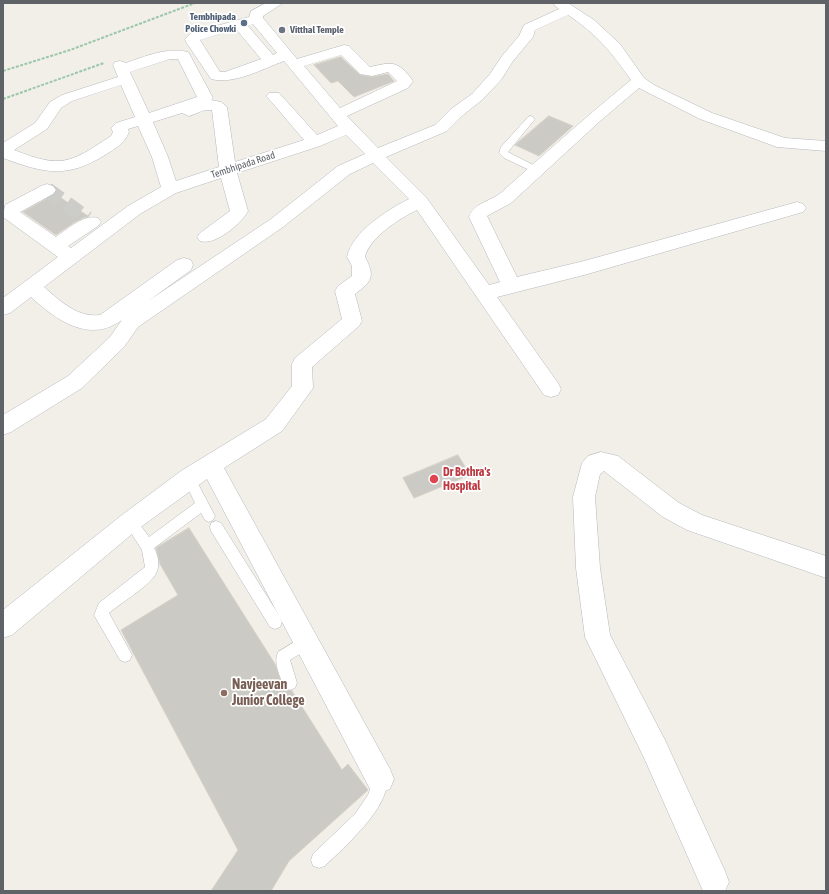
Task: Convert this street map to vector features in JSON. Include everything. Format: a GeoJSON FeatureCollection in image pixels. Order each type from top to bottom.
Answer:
{"type":"FeatureCollection","features":[{"type":"Feature","properties":{"kind":"street"},"geometry":{"type":"LineString","coordinates":[[256,19],[256,14],[276,3]]}},
{"type":"Feature","properties":{"kind":"street"},"geometry":{"type":"LineString","coordinates":[[3,426],[75,382],[117,342],[131,322],[277,223],[344,170],[400,144],[441,128],[457,112],[477,98],[496,77],[507,59],[526,37],[529,28],[564,6],[588,23],[615,47],[640,80],[649,88],[706,116],[783,143],[815,144],[826,146]]}},
{"type":"Feature","properties":{"kind":"street"},"geometry":{"type":"LineString","coordinates":[[256,19],[196,36],[192,39],[216,76],[228,76],[270,61],[291,59]]}},
{"type":"Feature","properties":{"kind":"street"},"geometry":{"type":"LineString","coordinates":[[256,19],[342,121],[420,201],[551,389]]}},
{"type":"Feature","properties":{"kind":"street"},"geometry":{"type":"LineString","coordinates":[[239,24],[270,61]]}},
{"type":"Feature","properties":{"kind":"street","name":"Tembhipada Road"},"geometry":{"type":"LineString","coordinates":[[3,308],[71,257],[95,224],[134,210],[177,186],[314,142],[342,121],[403,85],[406,81],[393,68],[389,67],[368,72],[365,71],[344,49],[291,59]]}},
{"type":"Feature","properties":{"kind":"street"},"geometry":{"type":"LineString","coordinates":[[178,54],[183,55],[204,93],[205,98],[202,101],[119,128],[121,132],[118,139],[74,164],[62,167],[36,165],[3,151],[41,126],[55,105],[67,98],[120,74],[178,54]]}},
{"type":"Feature","properties":{"kind":"street"},"geometry":{"type":"LineString","coordinates":[[120,74],[145,120],[177,186]]}},
{"type":"Feature","properties":{"kind":"street"},"geometry":{"type":"LineString","coordinates":[[511,285],[495,249],[478,217],[479,213],[505,199],[536,170],[640,80]]}},
{"type":"Feature","properties":{"kind":"street"},"geometry":{"type":"LineString","coordinates":[[274,96],[314,142]]}},
{"type":"Feature","properties":{"kind":"street"},"geometry":{"type":"LineString","coordinates":[[145,120],[210,105],[216,105],[219,107],[230,170],[240,211],[236,217],[211,237]]}},
{"type":"Feature","properties":{"kind":"street"},"geometry":{"type":"LineString","coordinates":[[47,190],[11,210],[9,213],[71,257]]}},
{"type":"Feature","properties":{"kind":"street"},"geometry":{"type":"LineString","coordinates":[[3,626],[130,522],[189,478],[274,424],[303,388],[302,364],[352,321],[345,295],[346,291],[362,279],[361,266],[356,257],[358,248],[392,215],[420,201]]}},
{"type":"Feature","properties":{"kind":"street"},"geometry":{"type":"LineString","coordinates":[[484,294],[511,285],[584,268],[797,208]]}},
{"type":"Feature","properties":{"kind":"street"},"geometry":{"type":"LineString","coordinates":[[55,246],[95,224]]}},
{"type":"Feature","properties":{"kind":"street"},"geometry":{"type":"LineString","coordinates":[[30,287],[57,309],[86,323],[97,324],[105,322],[184,265]]}},
{"type":"Feature","properties":{"kind":"street"},"geometry":{"type":"LineString","coordinates":[[714,882],[655,750],[598,637],[588,568],[584,496],[590,470],[596,463],[602,461],[610,463],[671,510],[695,523],[826,567]]}},
{"type":"Feature","properties":{"kind":"street"},"geometry":{"type":"LineString","coordinates":[[211,465],[380,779]]}},
{"type":"Feature","properties":{"kind":"lane"},"geometry":{"type":"LineString","coordinates":[[531,118],[504,149],[504,153],[507,156],[536,170]]}},
{"type":"Feature","properties":{"kind":"lane"},"geometry":{"type":"LineString","coordinates":[[189,478],[209,516],[275,622]]}},
{"type":"Feature","properties":{"kind":"lane"},"geometry":{"type":"LineString","coordinates":[[147,546],[209,516]]}},
{"type":"Feature","properties":{"kind":"lane"},"geometry":{"type":"LineString","coordinates":[[125,655],[101,615],[104,608],[149,573],[152,568],[153,562],[147,546],[130,522]]}},
{"type":"Feature","properties":{"kind":"lane"},"geometry":{"type":"LineString","coordinates":[[290,683],[284,666],[283,657],[306,642]]}},
{"type":"Feature","properties":{"kind":"lane"},"geometry":{"type":"LineString","coordinates":[[319,860],[361,820],[375,798],[380,779]]}},
{"type":"Feature","properties":{"kind":"path"},"geometry":{"type":"LineString","coordinates":[[3,71],[70,50],[195,3]]}},
{"type":"Feature","properties":{"kind":"building"},"geometry":{"type":"Polygon","coordinates":[[[341,57],[360,75],[372,77],[388,74],[394,81],[354,97],[338,81],[331,83],[314,65],[341,57]]]}},
{"type":"Feature","properties":{"kind":"building"},"geometry":{"type":"Polygon","coordinates":[[[549,116],[573,126],[539,156],[515,145],[549,116]]]}},
{"type":"Feature","properties":{"kind":"building"},"geometry":{"type":"Polygon","coordinates":[[[55,194],[88,216],[75,222],[56,235],[23,212],[55,194]]]}},
{"type":"Feature","properties":{"kind":"building"},"geometry":{"type":"Polygon","coordinates":[[[458,455],[470,475],[414,498],[403,478],[458,455]]]}},
{"type":"Feature","properties":{"kind":"building"},"geometry":{"type":"Polygon","coordinates":[[[189,528],[275,664],[284,689],[292,691],[342,770],[348,764],[368,790],[289,861],[271,891],[211,891],[238,850],[121,630],[178,595],[160,564],[156,548],[189,528]]]}},
{"type":"Feature","properties":{"kind":"tunnel"},"geometry":{"type":"LineString","coordinates":[[47,190],[87,219]]}},
{"type":"Feature","properties":{"kind":"place","name":"Tembhipada Police Chowki"},"geometry":{"type":"Point","coordinates":[244,23]}},
{"type":"Feature","properties":{"kind":"place","name":"Vitthal Temple"},"geometry":{"type":"Point","coordinates":[282,30]}},
{"type":"Feature","properties":{"kind":"place","name":"Dr Bothra's Hospital"},"geometry":{"type":"Point","coordinates":[434,479]}},
{"type":"Feature","properties":{"kind":"place","name":"Navjeevan Junior College"},"geometry":{"type":"Point","coordinates":[224,693]}}]}
